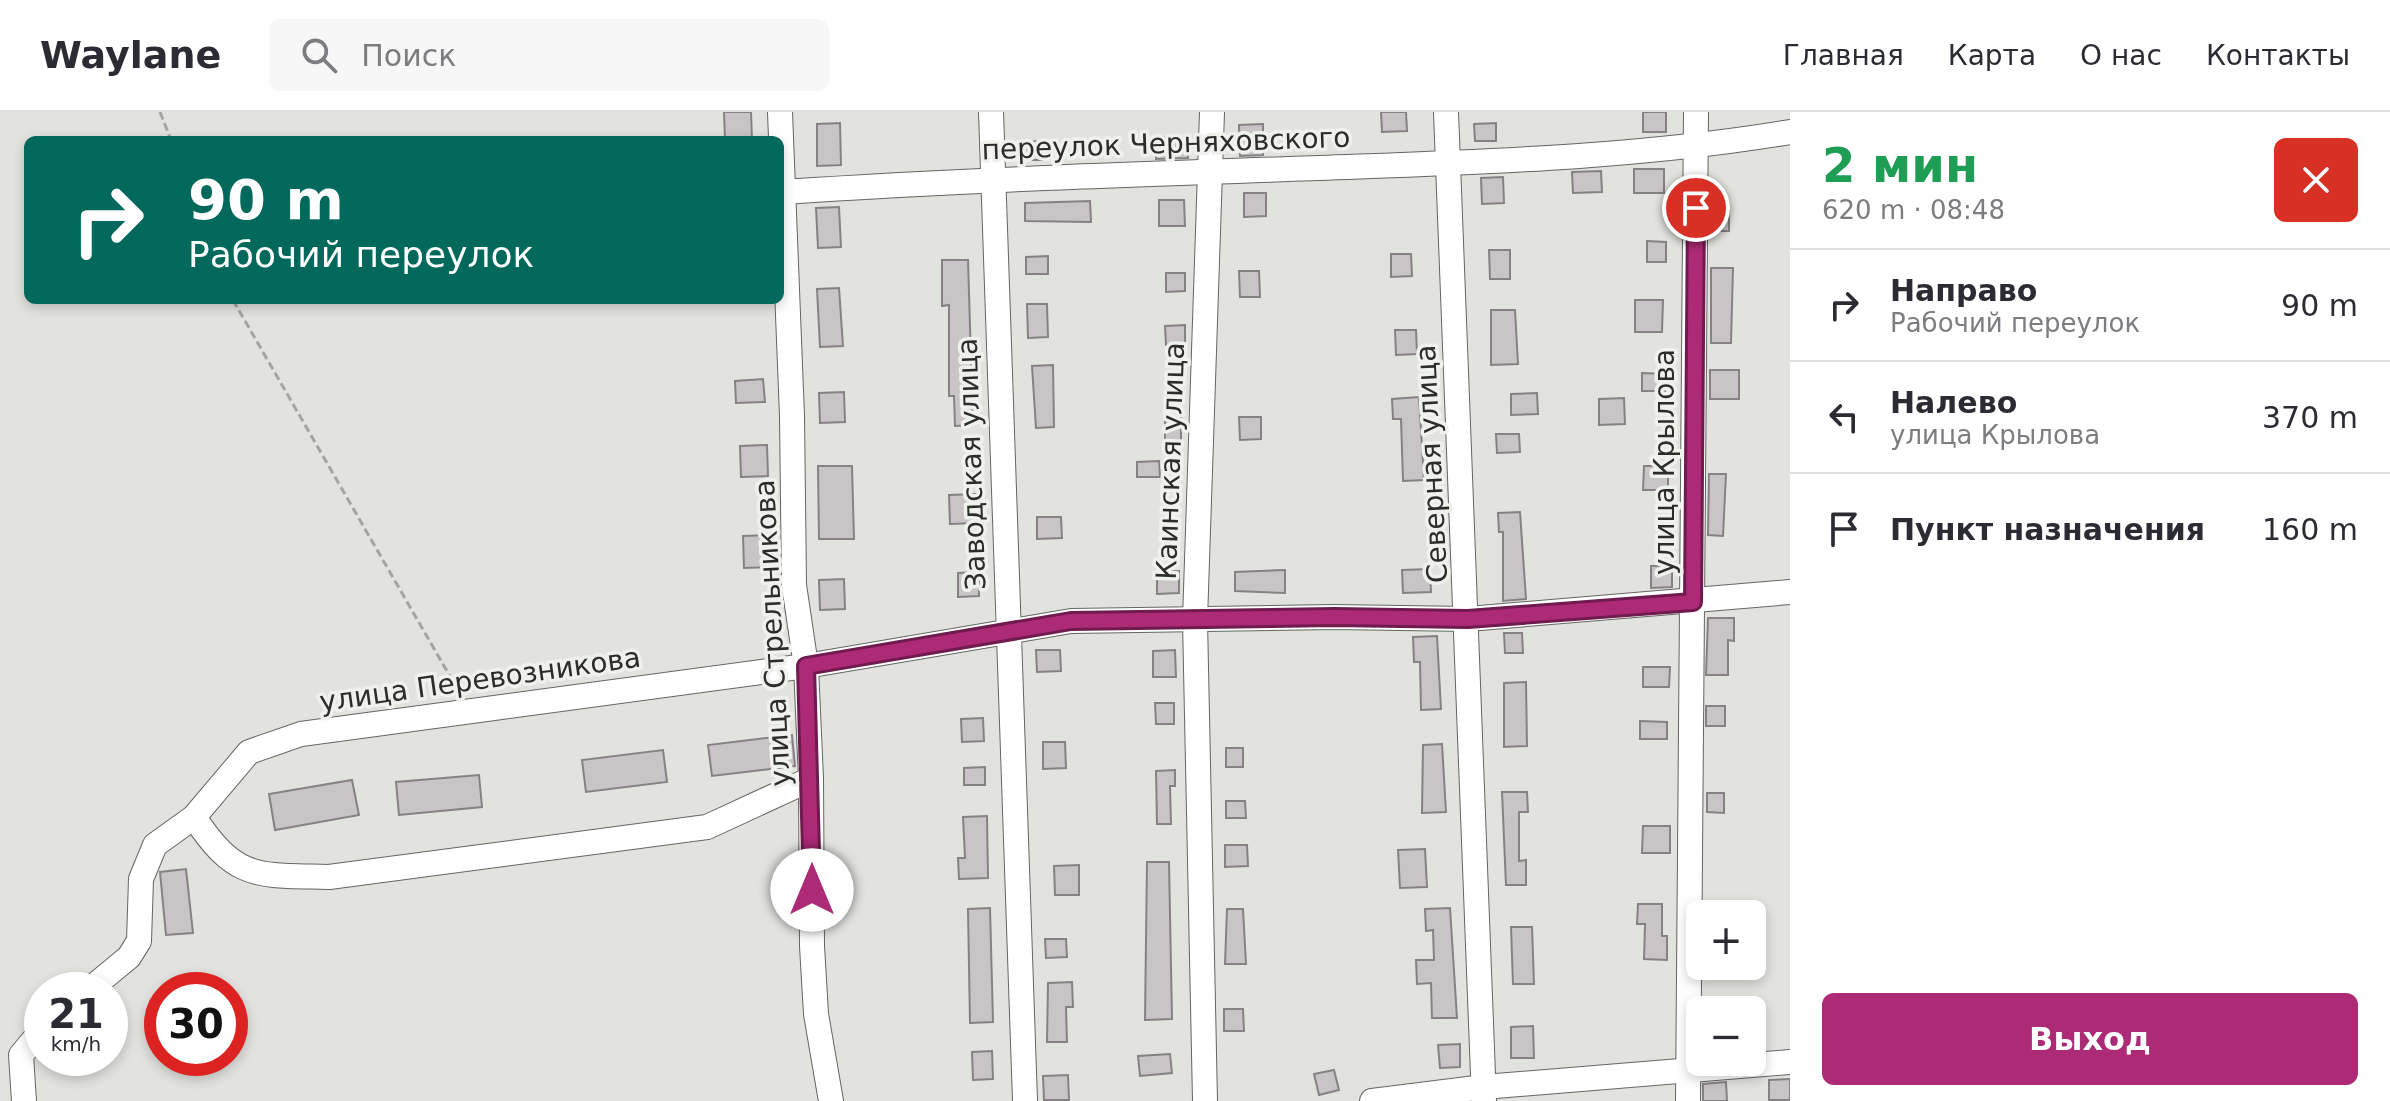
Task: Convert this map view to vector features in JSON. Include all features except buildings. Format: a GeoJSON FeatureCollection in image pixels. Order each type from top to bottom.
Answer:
{"type":"FeatureCollection","features":[{"type":"Feature","properties":{"kind":"street","name":"улица Стрельникова"},"geometry":{"type":"LineString","coordinates":[[780,112],[781,136]]}},
{"type":"Feature","properties":{"kind":"street","name":"Заводская улица"},"geometry":{"type":"LineString","coordinates":[[991,112],[1025,1101]]}},
{"type":"Feature","properties":{"kind":"street","name":"Каинская улица"},"geometry":{"type":"LineString","coordinates":[[1205,1101],[1195,620],[1212,112]]}},
{"type":"Feature","properties":{"kind":"street","name":"Северная улица"},"geometry":{"type":"LineString","coordinates":[[1446,112],[1484,1094]]}},
{"type":"Feature","properties":{"kind":"street","name":"улица Крылова"},"geometry":{"type":"LineString","coordinates":[[1689,996],[1696,112]]}},
{"type":"Feature","properties":{"kind":"street","name":"переулок Черняховского"},"geometry":{"type":"LineString","coordinates":[[784,192],[993,178],[1447,163],[1697,148],[1790,132]]}},
{"type":"Feature","properties":{"kind":"street","name":"улица Стрельникова"},"geometry":{"type":"LineString","coordinates":[[784,216],[791,385],[794,585],[806,666],[816,1014],[831,1101]]}},
{"type":"Feature","properties":{"kind":"street","name":"улица Перевозникова"},"geometry":{"type":"LineString","coordinates":[[111,972],[129,957],[139,941],[141,879],[145,860],[155,845],[194,817],[249,752],[301,734],[806,666],[1071,621],[1334,617],[1468,619],[1790,592]]}},
{"type":"Feature","properties":{"kind":"street"},"geometry":{"type":"LineString","coordinates":[[194,817],[215,850],[242,869],[267,875],[329,877],[707,827],[811,779]]}},
{"type":"Feature","properties":{"kind":"street"},"geometry":{"type":"LineString","coordinates":[[24,1051],[21,1055],[24,1101]]}},
{"type":"Feature","properties":{"kind":"street"},"geometry":{"type":"LineString","coordinates":[[1766,1064],[1790,1062]]}},
{"type":"Feature","properties":{"kind":"street"},"geometry":{"type":"LineString","coordinates":[[1372,1101],[1484,1094],[1686,1070]]}},
{"type":"Feature","properties":{"kind":"street","name":"улица Крылова"},"geometry":{"type":"LineString","coordinates":[[1688,1076],[1688,1101]]}},
{"type":"Feature","properties":{"kind":"path"},"geometry":{"type":"LineString","coordinates":[[160,112],[169,136]]}},
{"type":"Feature","properties":{"kind":"path"},"geometry":{"type":"LineString","coordinates":[[235,304],[469,709]]}},
{"type":"Feature","properties":{"kind":"route"},"geometry":{"type":"LineString","coordinates":[[812,890],[806,666],[1071,621],[1334,617],[1468,619],[1693,602],[1696,208]]}}]}
